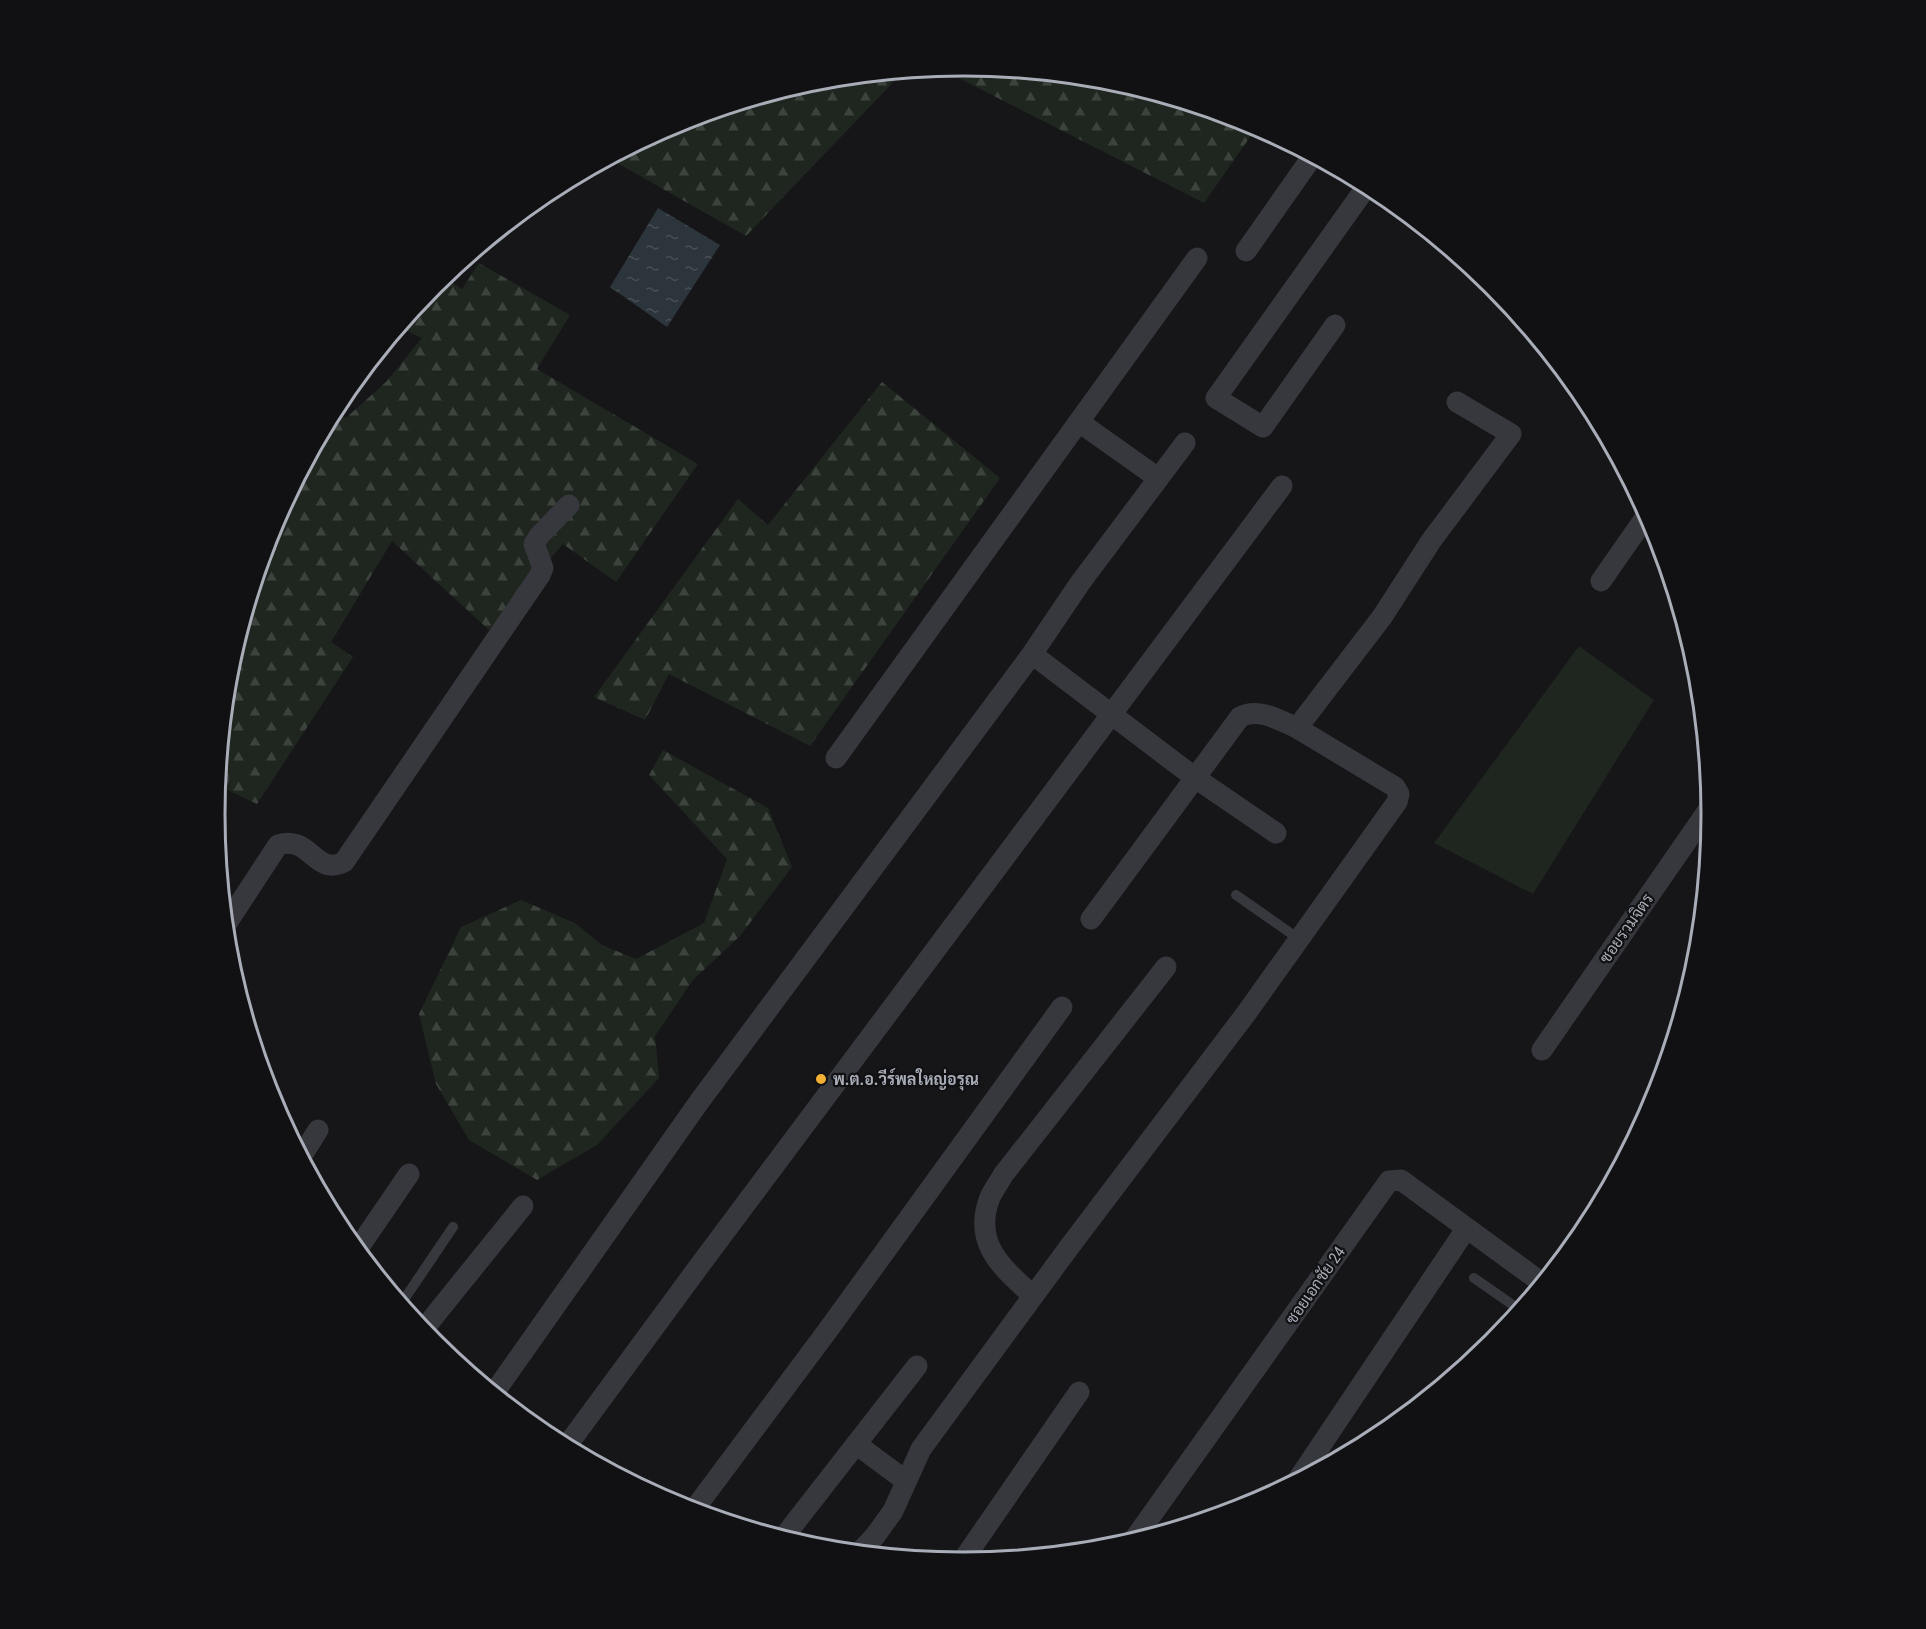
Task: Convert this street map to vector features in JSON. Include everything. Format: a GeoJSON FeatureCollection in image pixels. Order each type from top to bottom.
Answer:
{"type":"FeatureCollection","features":[{"type":"Feature","properties":{"kind":"street"},"geometry":{"type":"LineString","coordinates":[[1246,251],[1308,163]]}},
{"type":"Feature","properties":{"kind":"street"},"geometry":{"type":"LineString","coordinates":[[1335,325],[1263,427],[1216,398],[1362,194]]}},
{"type":"Feature","properties":{"kind":"street"},"geometry":{"type":"LineString","coordinates":[[836,758],[1197,258]]}},
{"type":"Feature","properties":{"kind":"street"},"geometry":{"type":"LineString","coordinates":[[1297,728],[1382,617],[1431,541],[1511,434],[1457,402]]}},
{"type":"Feature","properties":{"kind":"street"},"geometry":{"type":"LineString","coordinates":[[1079,422],[1158,478]]}},
{"type":"Feature","properties":{"kind":"street"},"geometry":{"type":"LineString","coordinates":[[498,1387],[699,1102],[1032,654],[1080,583],[1185,443]]}},
{"type":"Feature","properties":{"kind":"street"},"geometry":{"type":"LineString","coordinates":[[571,1440],[1282,486]]}},
{"type":"Feature","properties":{"kind":"street"},"geometry":{"type":"LineString","coordinates":[[232,916],[278,845],[287,842],[296,843],[327,866],[335,866],[344,862],[540,575],[543,568],[534,544],[569,505]]}},
{"type":"Feature","properties":{"kind":"street"},"geometry":{"type":"LineString","coordinates":[[1601,581],[1641,523]]}},
{"type":"Feature","properties":{"kind":"street"},"geometry":{"type":"LineString","coordinates":[[1032,654],[1194,777],[1276,833]]}},
{"type":"Feature","properties":{"kind":"street"},"geometry":{"type":"LineString","coordinates":[[866,1546],[893,1511],[921,1449],[1238,1024],[1397,802],[1399,794],[1395,787],[1297,728],[1257,712],[1248,712],[1240,717],[1194,777],[1091,919]]}},
{"type":"Feature","properties":{"kind":"street","name":"ซอยรวมจิตร"},"geometry":{"type":"LineString","coordinates":[[1542,1050],[1701,821]]}},
{"type":"Feature","properties":{"kind":"street"},"geometry":{"type":"LineString","coordinates":[[1033,1296],[999,1264],[987,1239],[984,1220],[989,1198],[1003,1175],[1166,967]]}},
{"type":"Feature","properties":{"kind":"street"},"geometry":{"type":"LineString","coordinates":[[699,1503],[1062,1007]]}},
{"type":"Feature","properties":{"kind":"street"},"geometry":{"type":"LineString","coordinates":[[306,1150],[318,1130]]}},
{"type":"Feature","properties":{"kind":"street"},"geometry":{"type":"LineString","coordinates":[[362,1243],[410,1174]]}},
{"type":"Feature","properties":{"kind":"street","name":"ซอยเอกชัย 24"},"geometry":{"type":"LineString","coordinates":[[1141,1530],[1389,1181],[1401,1180],[1536,1279]]}},
{"type":"Feature","properties":{"kind":"street"},"geometry":{"type":"LineString","coordinates":[[429,1323],[523,1206]]}},
{"type":"Feature","properties":{"kind":"street"},"geometry":{"type":"LineString","coordinates":[[1306,1467],[1466,1228]]}},
{"type":"Feature","properties":{"kind":"street"},"geometry":{"type":"LineString","coordinates":[[789,1531],[917,1366]]}},
{"type":"Feature","properties":{"kind":"street"},"geometry":{"type":"LineString","coordinates":[[969,1552],[1079,1392]]}},
{"type":"Feature","properties":{"kind":"street"},"geometry":{"type":"LineString","coordinates":[[856,1444],[906,1481]]}},
{"type":"Feature","properties":{"kind":"lane"},"geometry":{"type":"LineString","coordinates":[[1236,895],[1299,939]]}},
{"type":"Feature","properties":{"kind":"lane"},"geometry":{"type":"LineString","coordinates":[[405,1298],[453,1227]]}},
{"type":"Feature","properties":{"kind":"lane"},"geometry":{"type":"LineString","coordinates":[[1474,1278],[1514,1306]]}},
{"type":"Feature","properties":{"kind":"green space"},"geometry":{"type":"Polygon","coordinates":[[[955,76],[1011,78],[1107,91],[1200,116],[1251,136],[1204,203],[955,76]]]}},
{"type":"Feature","properties":{"kind":"green space"},"geometry":{"type":"Polygon","coordinates":[[[895,80],[746,236],[617,163],[681,133],[772,102],[819,91],[895,80]]]}},
{"type":"Feature","properties":{"kind":"green space"},"geometry":{"type":"Polygon","coordinates":[[[479,263],[570,315],[537,369],[698,464],[616,582],[563,544],[489,630],[392,541],[331,642],[353,657],[257,804],[226,789],[231,718],[250,623],[281,532],[301,488],[342,416],[346,418],[386,382],[422,338],[406,330],[441,293],[452,282],[462,289],[479,263]]]}},
{"type":"Feature","properties":{"kind":"green space"},"geometry":{"type":"Polygon","coordinates":[[[882,382],[1000,478],[810,746],[669,674],[645,720],[594,697],[738,499],[768,525],[882,382]]]}},
{"type":"Feature","properties":{"kind":"green space"},"geometry":{"type":"Polygon","coordinates":[[[1579,646],[1654,700],[1533,894],[1434,843],[1579,646]]]}},
{"type":"Feature","properties":{"kind":"green space"},"geometry":{"type":"Polygon","coordinates":[[[663,750],[768,808],[792,867],[740,936],[693,980],[655,1036],[659,1078],[597,1145],[537,1180],[469,1140],[436,1084],[419,1014],[461,927],[521,900],[575,923],[602,945],[636,959],[704,923],[727,859],[649,775],[663,750]]]}},
{"type":"Feature","properties":{"kind":"water"},"geometry":{"type":"Polygon","coordinates":[[[658,208],[720,245],[667,327],[610,287],[658,208]]]}},
{"type":"Feature","properties":{"kind":"place","name":"พ.ต.อ.วีร์พลใหญ่อรุณ"},"geometry":{"type":"Point","coordinates":[821,1079]}}]}
